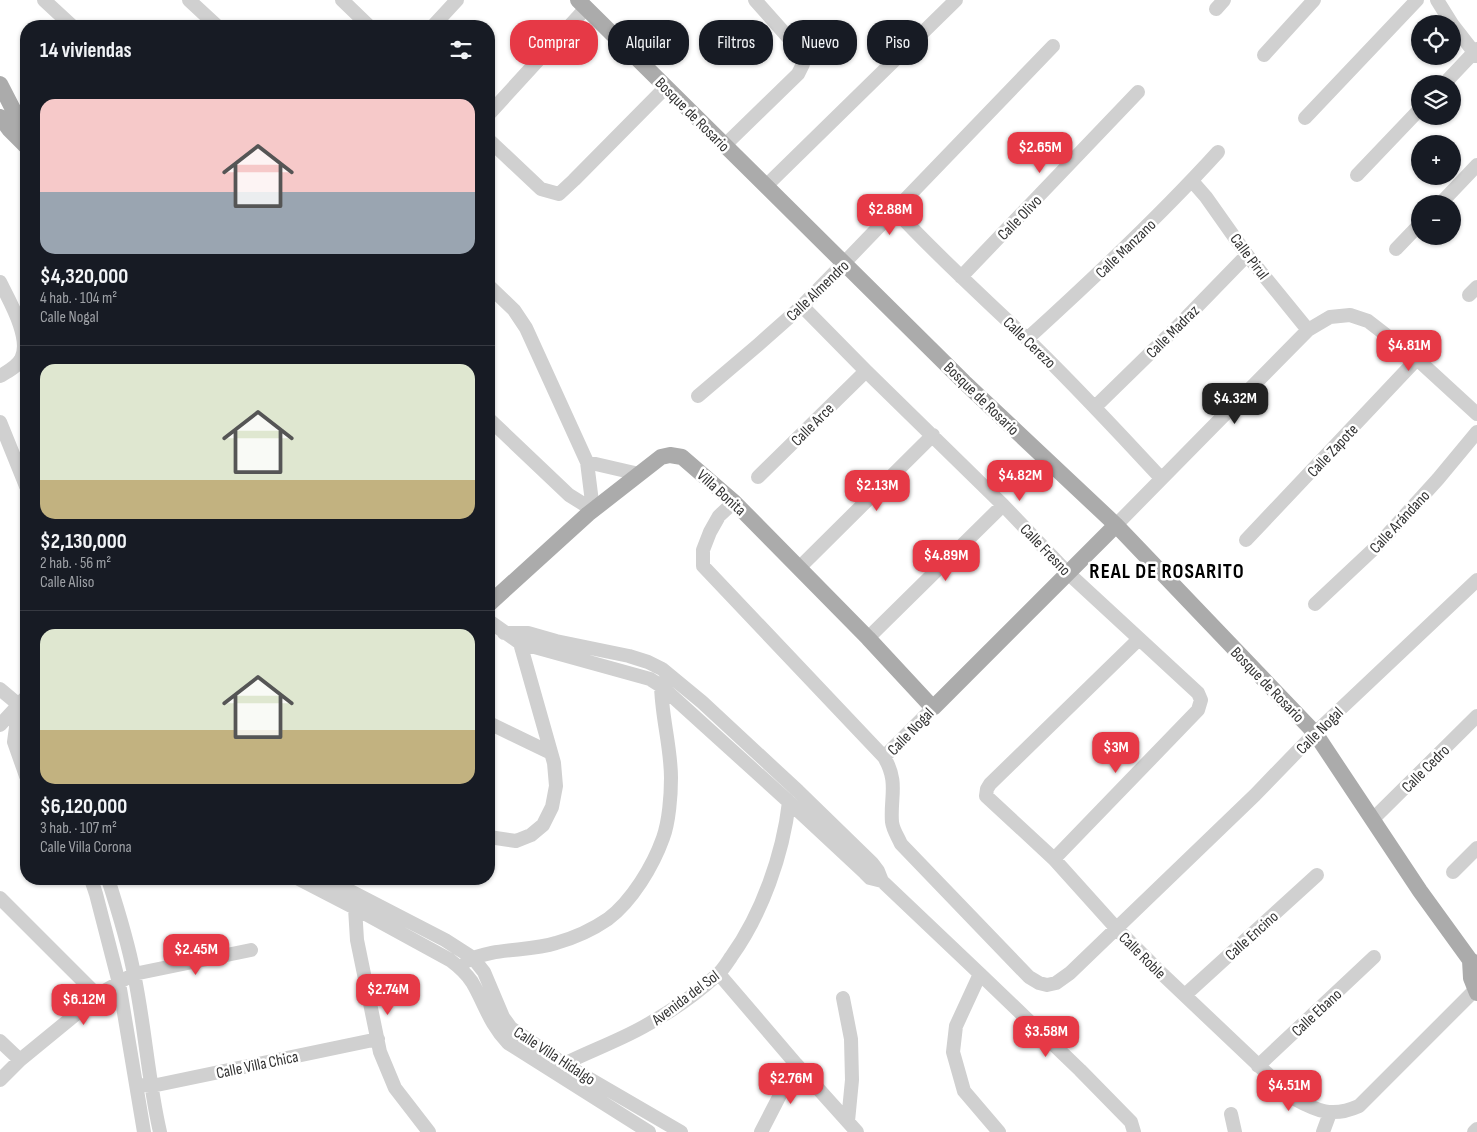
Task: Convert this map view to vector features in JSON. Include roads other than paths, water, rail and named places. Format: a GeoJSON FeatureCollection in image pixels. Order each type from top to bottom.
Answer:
{"type":"FeatureCollection","features":[{"type":"Feature","properties":{"kind":"main road","name":"Bosque de Rosario"},"geometry":{"type":"LineString","coordinates":[[582,4],[964,382],[1116,525],[1314,734],[1420,891],[1473,962]]}},
{"type":"Feature","properties":{"kind":"main road"},"geometry":{"type":"LineString","coordinates":[[0,84],[20,119]]}},
{"type":"Feature","properties":{"kind":"main road"},"geometry":{"type":"LineString","coordinates":[[3,127],[20,141]]}},
{"type":"Feature","properties":{"kind":"main road","name":"Villa Bonita"},"geometry":{"type":"LineString","coordinates":[[495,599],[593,510],[661,457],[670,455],[682,457],[734,502],[800,567],[933,708]]}},
{"type":"Feature","properties":{"kind":"main road","name":"Calle Nogal"},"geometry":{"type":"LineString","coordinates":[[933,708],[1116,525]]}},
{"type":"Feature","properties":{"kind":"main road"},"geometry":{"type":"LineString","coordinates":[[1473,962],[1471,978],[1476,990]]}},
{"type":"Feature","properties":{"kind":"street"},"geometry":{"type":"LineString","coordinates":[[44,0],[66,20]]}},
{"type":"Feature","properties":{"kind":"street"},"geometry":{"type":"LineString","coordinates":[[189,0],[211,20]]}},
{"type":"Feature","properties":{"kind":"street"},"geometry":{"type":"LineString","coordinates":[[342,0],[363,20]]}},
{"type":"Feature","properties":{"kind":"street"},"geometry":{"type":"LineString","coordinates":[[439,20],[457,0]]}},
{"type":"Feature","properties":{"kind":"street"},"geometry":{"type":"LineString","coordinates":[[725,145],[798,74],[803,64],[803,54],[754,0]]}},
{"type":"Feature","properties":{"kind":"street"},"geometry":{"type":"LineString","coordinates":[[766,186],[956,0]]}},
{"type":"Feature","properties":{"kind":"street"},"geometry":{"type":"LineString","coordinates":[[1264,55],[1314,0]]}},
{"type":"Feature","properties":{"kind":"street"},"geometry":{"type":"LineString","coordinates":[[1305,118],[1417,0]]}},
{"type":"Feature","properties":{"kind":"street"},"geometry":{"type":"LineString","coordinates":[[1437,0],[1446,15]]}},
{"type":"Feature","properties":{"kind":"street"},"geometry":{"type":"LineString","coordinates":[[495,107],[582,4]]}},
{"type":"Feature","properties":{"kind":"street"},"geometry":{"type":"LineString","coordinates":[[1453,75],[1476,52],[1461,34]]}},
{"type":"Feature","properties":{"kind":"street","name":"Calle Almendro"},"geometry":{"type":"LineString","coordinates":[[698,396],[802,306],[1053,46]]}},
{"type":"Feature","properties":{"kind":"street"},"geometry":{"type":"LineString","coordinates":[[495,146],[541,190],[559,194],[666,87]]}},
{"type":"Feature","properties":{"kind":"street","name":"Calle Olivo"},"geometry":{"type":"LineString","coordinates":[[961,277],[1138,92]]}},
{"type":"Feature","properties":{"kind":"street"},"geometry":{"type":"LineString","coordinates":[[1357,175],[1411,118]]}},
{"type":"Feature","properties":{"kind":"street","name":"Calle Manzano"},"geometry":{"type":"LineString","coordinates":[[1027,339],[1112,261],[1192,181],[1218,152]]}},
{"type":"Feature","properties":{"kind":"street"},"geometry":{"type":"LineString","coordinates":[[1449,195],[1477,165]]}},
{"type":"Feature","properties":{"kind":"street","name":"Calle Pirul"},"geometry":{"type":"LineString","coordinates":[[1192,181],[1308,330]]}},
{"type":"Feature","properties":{"kind":"street","name":"Calle Cerezo"},"geometry":{"type":"LineString","coordinates":[[895,210],[917,234],[1095,407],[1162,478]]}},
{"type":"Feature","properties":{"kind":"street"},"geometry":{"type":"LineString","coordinates":[[1396,249],[1411,233]]}},
{"type":"Feature","properties":{"kind":"street","name":"Calle Madraz"},"geometry":{"type":"LineString","coordinates":[[1095,407],[1248,255]]}},
{"type":"Feature","properties":{"kind":"street"},"geometry":{"type":"LineString","coordinates":[[0,282],[15,313],[20,329]]}},
{"type":"Feature","properties":{"kind":"street"},"geometry":{"type":"LineString","coordinates":[[495,292],[514,310],[526,328],[587,462],[593,510]]}},
{"type":"Feature","properties":{"kind":"street","name":"Calle Fresno"},"geometry":{"type":"LineString","coordinates":[[802,306],[1068,572],[1198,693],[1201,700],[1198,710],[1054,859]]}},
{"type":"Feature","properties":{"kind":"street","name":"Calle Nogal"},"geometry":{"type":"LineString","coordinates":[[1116,525],[1308,330],[1330,316],[1350,315],[1368,321],[1417,359],[1477,414]]}},
{"type":"Feature","properties":{"kind":"street","name":"Calle Zapote"},"geometry":{"type":"LineString","coordinates":[[1246,540],[1417,359]]}},
{"type":"Feature","properties":{"kind":"street"},"geometry":{"type":"LineString","coordinates":[[0,376],[20,361]]}},
{"type":"Feature","properties":{"kind":"street","name":"Calle Arce"},"geometry":{"type":"LineString","coordinates":[[758,477],[866,371]]}},
{"type":"Feature","properties":{"kind":"street"},"geometry":{"type":"LineString","coordinates":[[0,422],[20,471]]}},
{"type":"Feature","properties":{"kind":"street"},"geometry":{"type":"LineString","coordinates":[[495,425],[569,495],[593,510]]}},
{"type":"Feature","properties":{"kind":"street","name":"Calle Arándano"},"geometry":{"type":"LineString","coordinates":[[1315,604],[1379,544],[1438,479],[1477,432]]}},
{"type":"Feature","properties":{"kind":"street"},"geometry":{"type":"LineString","coordinates":[[800,567],[933,435]]}},
{"type":"Feature","properties":{"kind":"street"},"geometry":{"type":"LineString","coordinates":[[587,462],[639,474]]}},
{"type":"Feature","properties":{"kind":"street"},"geometry":{"type":"LineString","coordinates":[[734,502],[719,516],[710,532],[703,550],[703,566],[884,757]]}},
{"type":"Feature","properties":{"kind":"street"},"geometry":{"type":"LineString","coordinates":[[868,638],[1003,506]]}},
{"type":"Feature","properties":{"kind":"street","name":"Calle Nogal"},"geometry":{"type":"LineString","coordinates":[[933,708],[884,757],[893,776],[892,824],[901,844],[1029,977],[1047,985],[1056,983],[1070,973],[1117,929],[1255,795],[1314,734],[1477,580]]}},
{"type":"Feature","properties":{"kind":"street"},"geometry":{"type":"LineString","coordinates":[[495,626],[504,633],[647,677],[661,686],[864,873],[870,878],[882,881]]}},
{"type":"Feature","properties":{"kind":"street"},"geometry":{"type":"LineString","coordinates":[[520,637],[528,633],[556,641],[628,656],[648,662],[662,669],[702,702],[872,863],[882,881],[1080,1070],[1131,1122],[1134,1132]]}},
{"type":"Feature","properties":{"kind":"street"},"geometry":{"type":"LineString","coordinates":[[495,838],[516,841],[531,835],[543,825],[552,807],[556,786],[554,763],[520,637]]}},
{"type":"Feature","properties":{"kind":"street","name":"Calle Roble"},"geometry":{"type":"LineString","coordinates":[[1139,639],[987,789],[986,796],[1054,859],[1117,929],[1159,971],[1293,1098],[1312,1109],[1330,1113],[1346,1112],[1359,1106],[1476,990]]}},
{"type":"Feature","properties":{"kind":"street"},"geometry":{"type":"LineString","coordinates":[[458,966],[473,958],[499,952],[532,949],[556,943],[591,930],[609,918],[627,901],[649,868],[664,837],[668,813],[671,777],[661,686],[662,669]]}},
{"type":"Feature","properties":{"kind":"street"},"geometry":{"type":"LineString","coordinates":[[0,689],[20,699]]}},
{"type":"Feature","properties":{"kind":"street"},"geometry":{"type":"LineString","coordinates":[[0,725],[20,704]]}},
{"type":"Feature","properties":{"kind":"street"},"geometry":{"type":"LineString","coordinates":[[20,715],[14,742],[20,759]]}},
{"type":"Feature","properties":{"kind":"street","name":"Calle Cedro"},"geometry":{"type":"LineString","coordinates":[[1373,819],[1477,716]]}},
{"type":"Feature","properties":{"kind":"street"},"geometry":{"type":"LineString","coordinates":[[495,726],[551,753]]}},
{"type":"Feature","properties":{"kind":"street","name":"Avenida del Sol"},"geometry":{"type":"LineString","coordinates":[[564,1064],[643,1028],[672,1010],[719,974],[738,948],[751,925],[770,879],[786,822],[789,802]]}},
{"type":"Feature","properties":{"kind":"street"},"geometry":{"type":"LineString","coordinates":[[1453,872],[1477,848]]}},
{"type":"Feature","properties":{"kind":"street","name":"Calle Encino"},"geometry":{"type":"LineString","coordinates":[[1184,994],[1317,875]]}},
{"type":"Feature","properties":{"kind":"street"},"geometry":{"type":"LineString","coordinates":[[93,885],[119,983],[144,1132]]}},
{"type":"Feature","properties":{"kind":"street"},"geometry":{"type":"LineString","coordinates":[[110,885],[134,974],[160,1132]]}},
{"type":"Feature","properties":{"kind":"street","name":"Calle Villa Hidalgo"},"geometry":{"type":"LineString","coordinates":[[315,885],[445,940],[473,958],[484,972],[504,1018],[511,1028],[564,1064],[682,1132]]}},
{"type":"Feature","properties":{"kind":"street","name":"Calle Villa Hidalgo"},"geometry":{"type":"LineString","coordinates":[[335,885],[356,901],[450,960],[464,971],[472,982],[498,1033],[508,1043],[641,1130]]}},
{"type":"Feature","properties":{"kind":"street"},"geometry":{"type":"LineString","coordinates":[[0,898],[97,995]]}},
{"type":"Feature","properties":{"kind":"street"},"geometry":{"type":"LineString","coordinates":[[356,901],[357,940],[380,1052],[395,1088],[429,1132]]}},
{"type":"Feature","properties":{"kind":"street"},"geometry":{"type":"LineString","coordinates":[[0,1080],[20,1060],[97,995],[134,974],[251,950]]}},
{"type":"Feature","properties":{"kind":"street","name":"Calle Ebano"},"geometry":{"type":"LineString","coordinates":[[1258,1066],[1374,957]]}},
{"type":"Feature","properties":{"kind":"street"},"geometry":{"type":"LineString","coordinates":[[719,974],[857,1132]]}},
{"type":"Feature","properties":{"kind":"street"},"geometry":{"type":"LineString","coordinates":[[980,974],[956,1026],[953,1052],[964,1091],[999,1132]]}},
{"type":"Feature","properties":{"kind":"street"},"geometry":{"type":"LineString","coordinates":[[843,998],[851,1039],[852,1080],[848,1120]]}},
{"type":"Feature","properties":{"kind":"street","name":"Calle Villa Chica"},"geometry":{"type":"LineString","coordinates":[[136,1084],[152,1086],[378,1040]]}},
{"type":"Feature","properties":{"kind":"street"},"geometry":{"type":"LineString","coordinates":[[0,1041],[20,1060]]}},
{"type":"Feature","properties":{"kind":"street"},"geometry":{"type":"LineString","coordinates":[[761,1132],[796,1064]]}},
{"type":"Feature","properties":{"kind":"street"},"geometry":{"type":"LineString","coordinates":[[641,1130],[643,1109]]}},
{"type":"Feature","properties":{"kind":"street"},"geometry":{"type":"LineString","coordinates":[[1323,1132],[1330,1113]]}},
{"type":"Feature","properties":{"kind":"street"},"geometry":{"type":"LineString","coordinates":[[1231,1114],[1235,1132]]}},
{"type":"Feature","properties":{"kind":"street"},"geometry":{"type":"LineString","coordinates":[[1474,1132],[1477,1129]]}},
{"type":"Feature","properties":{"kind":"district","name":"REAL DE ROSARITO"},"geometry":{"type":"Point","coordinates":[1167,571]}}]}
